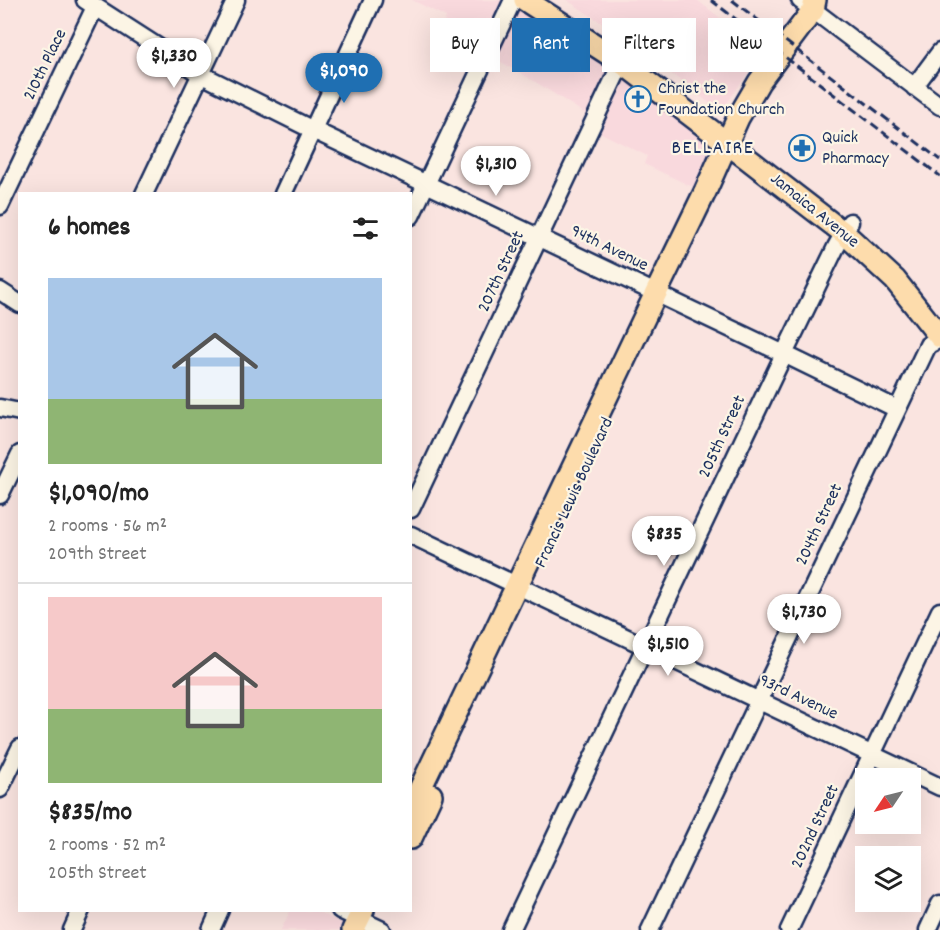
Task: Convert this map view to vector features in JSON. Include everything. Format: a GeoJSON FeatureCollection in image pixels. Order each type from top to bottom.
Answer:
{"type":"FeatureCollection","features":[{"type":"Feature","properties":{"kind":"main road","name":"Jamaica Avenue"},"geometry":{"type":"LineString","coordinates":[[525,0],[602,44]]}},
{"type":"Feature","properties":{"kind":"main road","name":"Jamaica Avenue"},"geometry":{"type":"LineString","coordinates":[[550,0],[602,40]]}},
{"type":"Feature","properties":{"kind":"main road","name":"Francis Lewis Boulevard"},"geometry":{"type":"LineString","coordinates":[[412,836],[523,589],[661,295],[713,200],[723,170],[730,137],[759,82],[814,3]]}},
{"type":"Feature","properties":{"kind":"main road","name":"Jamaica Avenue"},"geometry":{"type":"LineString","coordinates":[[644,72],[847,228],[902,267],[940,313]]}},
{"type":"Feature","properties":{"kind":"main road","name":"Jamaica Avenue"},"geometry":{"type":"LineString","coordinates":[[847,228],[895,280],[940,338]]}},
{"type":"Feature","properties":{"kind":"main road","name":"Francis Lewis Boulevard"},"geometry":{"type":"LineString","coordinates":[[412,806],[523,589]]}},
{"type":"Feature","properties":{"kind":"street"},"geometry":{"type":"LineString","coordinates":[[145,192],[236,0]]}},
{"type":"Feature","properties":{"kind":"street"},"geometry":{"type":"LineString","coordinates":[[284,192],[373,0]]}},
{"type":"Feature","properties":{"kind":"street"},"geometry":{"type":"LineString","coordinates":[[412,214],[513,0]]}},
{"type":"Feature","properties":{"kind":"street","name":"94th Avenue"},"geometry":{"type":"LineString","coordinates":[[90,3],[200,74],[897,410]]}},
{"type":"Feature","properties":{"kind":"street","name":"210th Place"},"geometry":{"type":"LineString","coordinates":[[0,206],[90,3]]}},
{"type":"Feature","properties":{"kind":"street"},"geometry":{"type":"LineString","coordinates":[[814,3],[940,106]]}},
{"type":"Feature","properties":{"kind":"street"},"geometry":{"type":"LineString","coordinates":[[914,87],[940,52]]}},
{"type":"Feature","properties":{"kind":"street","name":"207th Street"},"geometry":{"type":"LineString","coordinates":[[412,507],[617,72]]}},
{"type":"Feature","properties":{"kind":"street","name":"205th Street"},"geometry":{"type":"LineString","coordinates":[[511,930],[784,354],[847,228]]}},
{"type":"Feature","properties":{"kind":"street"},"geometry":{"type":"LineString","coordinates":[[0,291],[18,303]]}},
{"type":"Feature","properties":{"kind":"street","name":"204th Street"},"geometry":{"type":"LineString","coordinates":[[650,930],[928,345],[940,338]]}},
{"type":"Feature","properties":{"kind":"street"},"geometry":{"type":"LineString","coordinates":[[0,408],[18,412]]}},
{"type":"Feature","properties":{"kind":"street"},"geometry":{"type":"LineString","coordinates":[[0,495],[18,458]]}},
{"type":"Feature","properties":{"kind":"street","name":"93rd Avenue"},"geometry":{"type":"LineString","coordinates":[[412,536],[940,787]]}},
{"type":"Feature","properties":{"kind":"street","name":"202nd Street"},"geometry":{"type":"LineString","coordinates":[[789,930],[940,611]]}},
{"type":"Feature","properties":{"kind":"street"},"geometry":{"type":"LineString","coordinates":[[0,749],[18,754],[0,789]]}},
{"type":"Feature","properties":{"kind":"street"},"geometry":{"type":"LineString","coordinates":[[928,930],[940,904]]}},
{"type":"Feature","properties":{"kind":"street"},"geometry":{"type":"LineString","coordinates":[[72,930],[80,912]]}},
{"type":"Feature","properties":{"kind":"street"},"geometry":{"type":"LineString","coordinates":[[211,930],[219,912]]}},
{"type":"Feature","properties":{"kind":"shaded area"},"geometry":{"type":"Polygon","coordinates":[[[412,0],[507,0],[536,18],[512,18],[512,68],[500,61],[500,18],[446,17],[412,0]]]}},
{"type":"Feature","properties":{"kind":"shaded area"},"geometry":{"type":"Polygon","coordinates":[[[567,0],[697,0],[720,18],[708,18],[708,72],[749,72],[721,112],[669,72],[696,72],[696,18],[602,18],[602,23],[567,0]]]}},
{"type":"Feature","properties":{"kind":"shaded area"},"geometry":{"type":"Polygon","coordinates":[[[590,52],[595,55],[602,60],[602,72],[617,72],[712,145],[695,188],[644,164],[647,156],[585,125],[589,116],[518,72],[590,72],[590,52]]]}},
{"type":"Feature","properties":{"kind":"shaded area"},"geometry":{"type":"Polygon","coordinates":[[[290,912],[318,912],[346,925],[343,930],[281,930],[290,912]]]}},
{"type":"Feature","properties":{"kind":"railway"},"geometry":{"type":"LineString","coordinates":[[711,0],[940,176]]}},
{"type":"Feature","properties":{"kind":"railway"},"geometry":{"type":"LineString","coordinates":[[732,0],[940,160]]}},
{"type":"Feature","properties":{"kind":"place","name":"Christ the Foundation Church"},"geometry":{"type":"Point","coordinates":[638,99]}},
{"type":"Feature","properties":{"kind":"place","name":"Quick Pharmacy"},"geometry":{"type":"Point","coordinates":[802,148]}},
{"type":"Feature","properties":{"kind":"district","name":"BELLAIRE"},"geometry":{"type":"Point","coordinates":[713,149]}}]}
